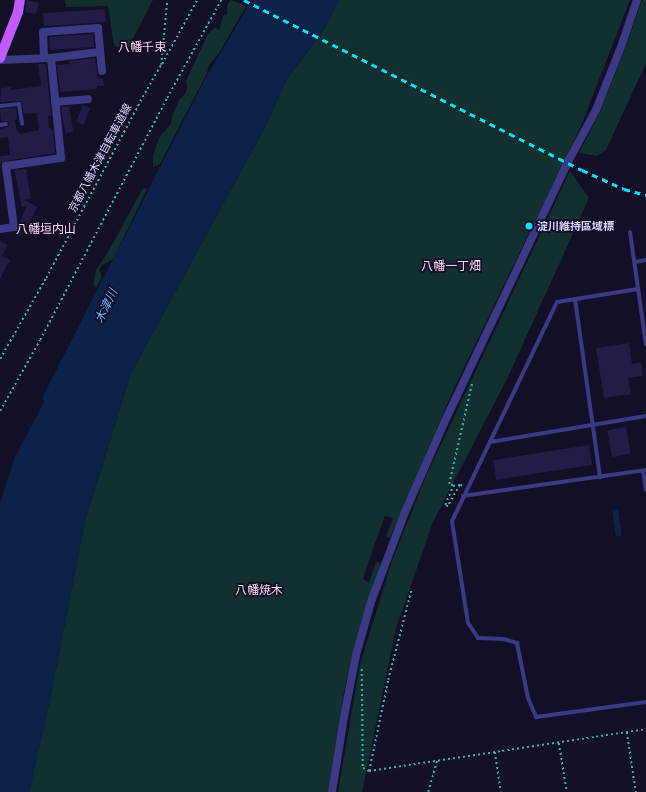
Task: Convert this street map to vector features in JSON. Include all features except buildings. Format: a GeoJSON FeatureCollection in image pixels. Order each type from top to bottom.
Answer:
{"type":"FeatureCollection","features":[{"type":"Feature","properties":{"kind":"main road"},"geometry":{"type":"LineString","coordinates":[[0,59],[18,12],[20,0]]}},
{"type":"Feature","properties":{"kind":"street"},"geometry":{"type":"LineString","coordinates":[[332,792],[356,655],[372,600],[405,512],[444,423],[570,158],[596,110],[621,47],[637,0]]}},
{"type":"Feature","properties":{"kind":"street"},"geometry":{"type":"LineString","coordinates":[[0,229],[14,227],[6,166],[61,158],[55,102],[42,32],[98,28],[102,72]]}},
{"type":"Feature","properties":{"kind":"street"},"geometry":{"type":"LineString","coordinates":[[0,59],[47,58],[100,52]]}},
{"type":"Feature","properties":{"kind":"street"},"geometry":{"type":"LineString","coordinates":[[55,102],[88,99]]}},
{"type":"Feature","properties":{"kind":"lane"},"geometry":{"type":"LineString","coordinates":[[0,106],[19,104],[22,124]]}},
{"type":"Feature","properties":{"kind":"lane"},"geometry":{"type":"LineString","coordinates":[[0,125],[6,124]]}},
{"type":"Feature","properties":{"kind":"lane"},"geometry":{"type":"LineString","coordinates":[[630,232],[646,344]]}},
{"type":"Feature","properties":{"kind":"lane"},"geometry":{"type":"LineString","coordinates":[[635,262],[646,260]]}},
{"type":"Feature","properties":{"kind":"lane"},"geometry":{"type":"LineString","coordinates":[[638,289],[557,302],[452,521],[468,623],[478,638],[504,639],[517,643],[528,698],[536,717],[646,702]]}},
{"type":"Feature","properties":{"kind":"lane"},"geometry":{"type":"LineString","coordinates":[[575,299],[600,477]]}},
{"type":"Feature","properties":{"kind":"lane"},"geometry":{"type":"LineString","coordinates":[[490,442],[646,416]]}},
{"type":"Feature","properties":{"kind":"lane"},"geometry":{"type":"LineString","coordinates":[[463,496],[645,470],[646,490]]}},
{"type":"Feature","properties":{"kind":"path","name":"京都八幡木津自転車道線"},"geometry":{"type":"LineString","coordinates":[[0,359],[46,278],[146,89],[161,65],[167,0]]}},
{"type":"Feature","properties":{"kind":"path"},"geometry":{"type":"LineString","coordinates":[[161,65],[197,0]]}},
{"type":"Feature","properties":{"kind":"path"},"geometry":{"type":"LineString","coordinates":[[0,411],[40,340],[163,105],[221,0]]}},
{"type":"Feature","properties":{"kind":"path"},"geometry":{"type":"LineString","coordinates":[[453,486],[449,484],[474,378]]}},
{"type":"Feature","properties":{"kind":"path"},"geometry":{"type":"LineString","coordinates":[[453,486],[445,505],[448,507],[460,485]]}},
{"type":"Feature","properties":{"kind":"path"},"geometry":{"type":"LineString","coordinates":[[453,486],[460,485],[467,488]]}},
{"type":"Feature","properties":{"kind":"path"},"geometry":{"type":"LineString","coordinates":[[369,771],[388,680],[411,591]]}},
{"type":"Feature","properties":{"kind":"path"},"geometry":{"type":"LineString","coordinates":[[362,667],[363,768],[369,771],[646,730]]}},
{"type":"Feature","properties":{"kind":"path"},"geometry":{"type":"LineString","coordinates":[[627,732],[636,792]]}},
{"type":"Feature","properties":{"kind":"path"},"geometry":{"type":"LineString","coordinates":[[559,742],[567,792]]}},
{"type":"Feature","properties":{"kind":"path"},"geometry":{"type":"LineString","coordinates":[[495,752],[501,792]]}},
{"type":"Feature","properties":{"kind":"path"},"geometry":{"type":"LineString","coordinates":[[428,792],[437,761]]}},
{"type":"Feature","properties":{"kind":"green space"},"geometry":{"type":"Polygon","coordinates":[[[65,0],[153,0],[127,50],[114,46],[108,6],[66,7],[65,0]]]}},
{"type":"Feature","properties":{"kind":"green space"},"geometry":{"type":"Polygon","coordinates":[[[231,0],[246,6],[219,53],[209,65],[207,73],[160,164],[153,167],[153,155],[160,136],[171,124],[172,116],[179,100],[185,94],[187,88],[186,81],[208,34],[215,27],[219,30],[223,16],[227,14],[227,5],[231,0]]]}},
{"type":"Feature","properties":{"kind":"green space"},"geometry":{"type":"Polygon","coordinates":[[[339,0],[630,0],[581,126],[456,384],[390,538],[386,537],[393,518],[385,516],[363,579],[369,582],[376,562],[381,563],[352,657],[344,692],[328,792],[29,792],[50,699],[85,521],[131,373],[265,127],[286,81],[326,26],[339,0]]]}},
{"type":"Feature","properties":{"kind":"green space"},"geometry":{"type":"Polygon","coordinates":[[[642,0],[646,0],[646,63],[606,150],[597,156],[579,153],[600,112],[625,49],[642,0]]]}},
{"type":"Feature","properties":{"kind":"green space"},"geometry":{"type":"Polygon","coordinates":[[[570,171],[589,198],[508,377],[433,522],[396,628],[362,792],[338,792],[360,664],[392,561],[427,474],[570,171]]]}},
{"type":"Feature","properties":{"kind":"green space"},"geometry":{"type":"Polygon","coordinates":[[[143,188],[147,189],[113,259],[102,265],[99,270],[101,273],[101,279],[96,288],[93,284],[96,270],[107,254],[143,188]]]}},
{"type":"Feature","properties":{"kind":"water","name":"木津川"},"geometry":{"type":"Polygon","coordinates":[[[252,0],[339,0],[326,26],[286,81],[265,127],[131,373],[85,521],[50,699],[29,792],[0,792],[0,503],[15,457],[44,402],[42,398],[206,77],[252,0]]]}},
{"type":"Feature","properties":{"kind":"water"},"geometry":{"type":"Polygon","coordinates":[[[618,509],[622,536],[616,537],[612,510],[618,509]]]}},
{"type":"Feature","properties":{"kind":"railway"},"geometry":{"type":"LineString","coordinates":[[244,0],[582,170],[624,189],[646,195]]}},
{"type":"Feature","properties":{"kind":"place","name":"淀川維持區域標"},"geometry":{"type":"Point","coordinates":[529,226]}},
{"type":"Feature","properties":{"kind":"district","name":"八幡千束"},"geometry":{"type":"Point","coordinates":[142,47]}},
{"type":"Feature","properties":{"kind":"district","name":"八幡垣内山"},"geometry":{"type":"Point","coordinates":[46,229]}},
{"type":"Feature","properties":{"kind":"district","name":"八幡一丁畑"},"geometry":{"type":"Point","coordinates":[451,266]}},
{"type":"Feature","properties":{"kind":"district","name":"八幡焼木"},"geometry":{"type":"Point","coordinates":[259,590]}}]}
